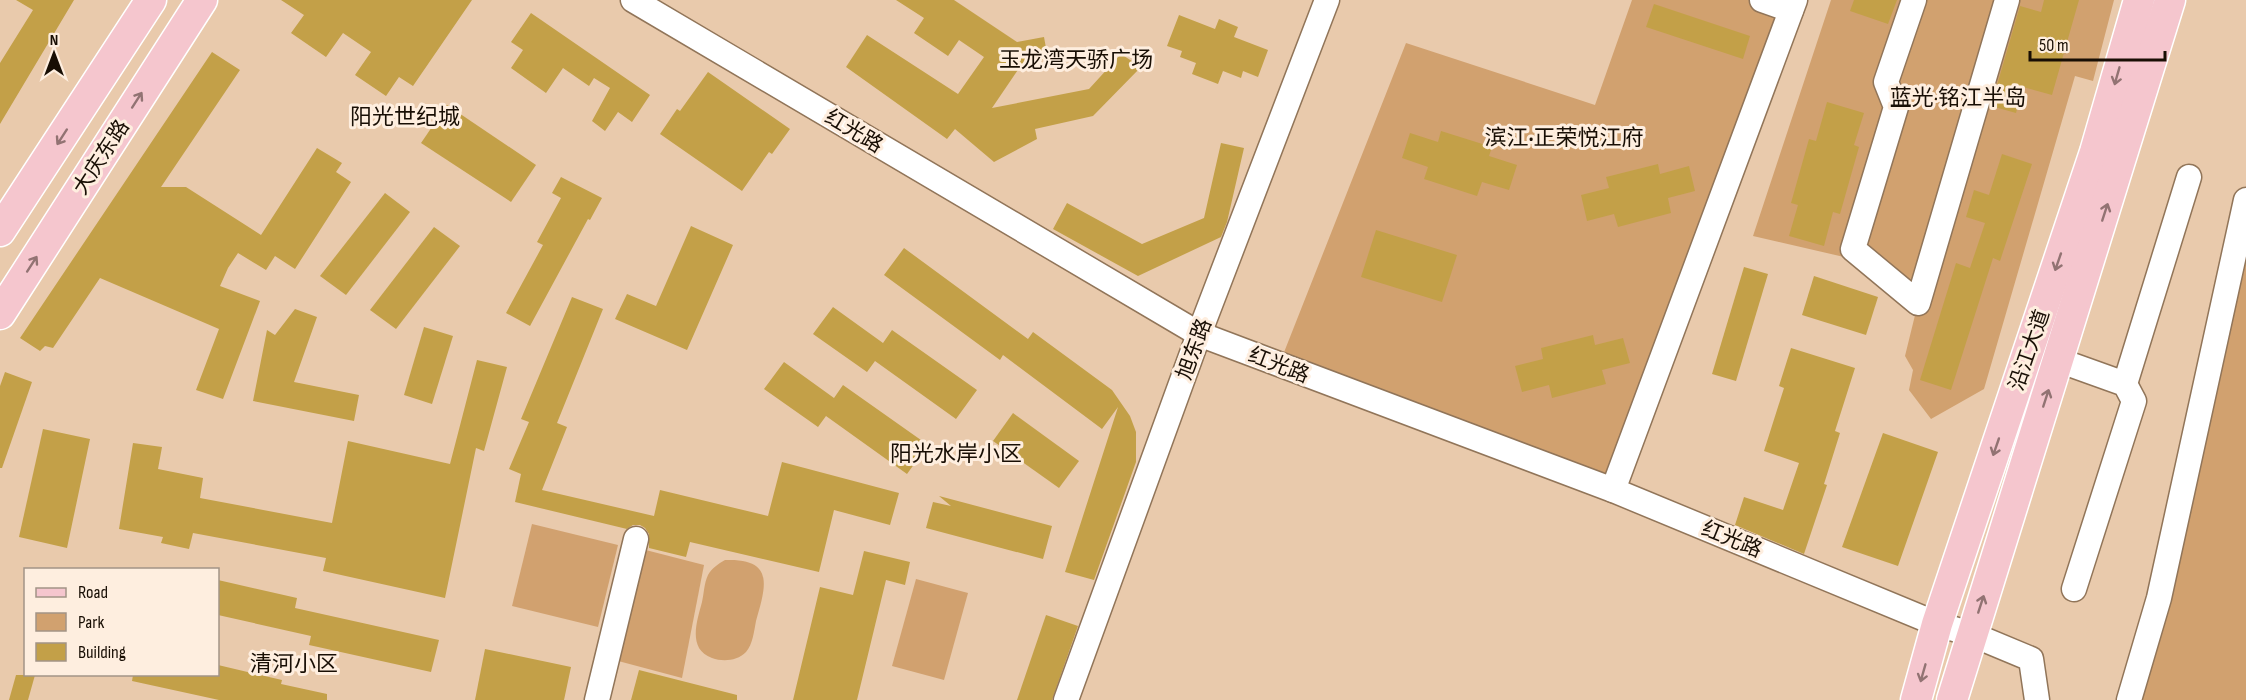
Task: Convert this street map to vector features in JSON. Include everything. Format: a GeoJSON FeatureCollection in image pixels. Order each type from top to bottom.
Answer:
{"type":"FeatureCollection","features":[{"type":"Feature","properties":{"kind":"main road","name":"大庆东路"},"geometry":{"type":"LineString","coordinates":[[0,231],[151,0]]}},
{"type":"Feature","properties":{"kind":"main road","name":"大庆东路"},"geometry":{"type":"LineString","coordinates":[[0,314],[202,0]]}},
{"type":"Feature","properties":{"kind":"main road","name":"沿江大道"},"geometry":{"type":"LineString","coordinates":[[1916,700],[1937,624],[2095,152],[2139,0]]}},
{"type":"Feature","properties":{"kind":"main road","name":"沿江大道"},"geometry":{"type":"LineString","coordinates":[[1952,700],[2170,0]]}},
{"type":"Feature","properties":{"kind":"street","name":"红光路"},"geometry":{"type":"LineString","coordinates":[[633,0],[1199,334],[1613,490],[1937,624],[1971,634],[2031,659],[2037,700]]}},
{"type":"Feature","properties":{"kind":"street","name":"旭东路"},"geometry":{"type":"LineString","coordinates":[[1066,700],[1199,334],[1327,0]]}},
{"type":"Feature","properties":{"kind":"street"},"geometry":{"type":"LineString","coordinates":[[1613,490],[1793,5],[1762,0]]}},
{"type":"Feature","properties":{"kind":"street"},"geometry":{"type":"LineString","coordinates":[[1914,0],[1886,82],[1896,107],[1853,249],[1918,303],[2007,0]]}},
{"type":"Feature","properties":{"kind":"street"},"geometry":{"type":"LineString","coordinates":[[2125,384],[2189,177]]}},
{"type":"Feature","properties":{"kind":"street"},"geometry":{"type":"LineString","coordinates":[[2129,700],[2159,598],[2246,200]]}},
{"type":"Feature","properties":{"kind":"street"},"geometry":{"type":"LineString","coordinates":[[2058,360],[2125,384],[2134,401],[2074,589]]}},
{"type":"Feature","properties":{"kind":"street"},"geometry":{"type":"LineString","coordinates":[[597,700],[636,539]]}},
{"type":"Feature","properties":{"kind":"green space"},"geometry":{"type":"Polygon","coordinates":[[[1632,0],[1795,0],[1613,490],[1279,365],[1406,43],[1595,105],[1632,0]]]}},
{"type":"Feature","properties":{"kind":"green space"},"geometry":{"type":"Polygon","coordinates":[[[1831,0],[2114,0],[2093,81],[2075,76],[1984,389],[1931,419],[1909,390],[1913,370],[1905,356],[1918,303],[1870,263],[1753,236],[1831,0]]]}},
{"type":"Feature","properties":{"kind":"green space"},"geometry":{"type":"Polygon","coordinates":[[[2246,200],[2246,700],[2129,700],[2246,200]]]}},
{"type":"Feature","properties":{"kind":"green space"},"geometry":{"type":"Polygon","coordinates":[[[532,524],[618,545],[598,627],[512,606],[532,524]]]}},
{"type":"Feature","properties":{"kind":"green space"},"geometry":{"type":"Polygon","coordinates":[[[634,547],[704,565],[682,678],[607,658],[634,547]]]}},
{"type":"Feature","properties":{"kind":"green space"},"geometry":{"type":"Polygon","coordinates":[[[725,560],[752,564],[759,569],[764,586],[753,637],[746,652],[734,659],[721,660],[704,654],[699,648],[696,626],[707,578],[713,568],[725,560]]]}},
{"type":"Feature","properties":{"kind":"green space"},"geometry":{"type":"Polygon","coordinates":[[[916,579],[968,593],[944,680],[892,666],[916,579]]]}},
{"type":"Feature","properties":{"kind":"building"},"geometry":{"type":"Polygon","coordinates":[[[16,0],[74,0],[0,124],[0,63],[33,10],[16,0]]]}},
{"type":"Feature","properties":{"kind":"building"},"geometry":{"type":"Polygon","coordinates":[[[281,0],[472,0],[413,86],[399,77],[386,96],[355,75],[371,52],[343,33],[326,57],[291,33],[304,15],[281,0]]]}},
{"type":"Feature","properties":{"kind":"building"},"geometry":{"type":"Polygon","coordinates":[[[896,0],[954,0],[1017,42],[1044,37],[1048,59],[1022,64],[992,108],[1089,89],[1121,54],[1141,67],[1093,116],[1035,129],[1037,139],[994,162],[955,129],[947,139],[846,67],[867,35],[958,94],[984,57],[959,40],[948,56],[914,33],[924,18],[896,0]]]}},
{"type":"Feature","properties":{"kind":"building"},"geometry":{"type":"Polygon","coordinates":[[[1854,0],[1897,0],[1888,24],[1850,11],[1854,0]]]}},
{"type":"Feature","properties":{"kind":"building"},"geometry":{"type":"Polygon","coordinates":[[[2044,0],[2079,0],[2052,95],[2023,87],[2016,113],[1991,106],[2020,6],[2041,12],[2044,0]]]}},
{"type":"Feature","properties":{"kind":"building"},"geometry":{"type":"Polygon","coordinates":[[[1654,4],[1750,36],[1743,59],[1646,27],[1654,4]]]}},
{"type":"Feature","properties":{"kind":"building"},"geometry":{"type":"Polygon","coordinates":[[[531,13],[650,95],[632,122],[618,112],[605,131],[592,121],[610,88],[594,78],[589,86],[563,68],[546,93],[511,68],[523,50],[511,42],[531,13]]]}},
{"type":"Feature","properties":{"kind":"building"},"geometry":{"type":"Polygon","coordinates":[[[1179,15],[1215,29],[1219,19],[1238,27],[1234,37],[1268,50],[1258,77],[1243,71],[1241,78],[1223,71],[1218,84],[1192,74],[1196,63],[1180,57],[1182,51],[1167,46],[1179,15]]]}},
{"type":"Feature","properties":{"kind":"building"},"geometry":{"type":"Polygon","coordinates":[[[212,52],[240,70],[161,187],[186,187],[261,235],[317,148],[342,163],[336,172],[351,182],[295,269],[275,256],[266,270],[238,253],[228,268],[220,286],[260,301],[223,399],[196,390],[219,329],[100,278],[53,348],[45,346],[40,351],[20,338],[212,52]]]}},
{"type":"Feature","properties":{"kind":"building"},"geometry":{"type":"Polygon","coordinates":[[[708,72],[790,129],[772,154],[769,152],[742,191],[660,134],[677,109],[680,111],[708,72]]]}},
{"type":"Feature","properties":{"kind":"building"},"geometry":{"type":"Polygon","coordinates":[[[1827,102],[1864,113],[1854,145],[1859,147],[1840,214],[1833,212],[1824,246],[1789,236],[1798,205],[1791,203],[1809,139],[1816,141],[1827,102]]]}},
{"type":"Feature","properties":{"kind":"building"},"geometry":{"type":"Polygon","coordinates":[[[447,105],[536,165],[511,202],[421,143],[447,105]]]}},
{"type":"Feature","properties":{"kind":"building"},"geometry":{"type":"Polygon","coordinates":[[[1441,131],[1492,147],[1489,156],[1517,165],[1509,190],[1482,182],[1477,196],[1424,179],[1428,167],[1402,158],[1410,133],[1438,142],[1441,131]]]}},
{"type":"Feature","properties":{"kind":"building"},"geometry":{"type":"Polygon","coordinates":[[[1221,143],[1244,148],[1227,222],[1221,237],[1138,276],[1053,229],[1067,203],[1142,244],[1204,218],[1221,143]]]}},
{"type":"Feature","properties":{"kind":"building"},"geometry":{"type":"Polygon","coordinates":[[[2002,154],[2032,164],[2000,261],[1993,258],[1951,390],[1920,380],[1956,263],[1970,268],[1985,223],[1966,217],[1974,190],[1989,195],[2002,154]]]}},
{"type":"Feature","properties":{"kind":"building"},"geometry":{"type":"Polygon","coordinates":[[[1658,164],[1660,174],[1689,166],[1695,191],[1668,198],[1671,213],[1618,227],[1614,214],[1587,221],[1581,195],[1609,188],[1606,177],[1658,164]]]}},
{"type":"Feature","properties":{"kind":"building"},"geometry":{"type":"Polygon","coordinates":[[[561,177],[602,198],[590,220],[588,219],[530,326],[506,313],[543,245],[537,242],[561,198],[552,193],[561,177]]]}},
{"type":"Feature","properties":{"kind":"building"},"geometry":{"type":"Polygon","coordinates":[[[385,193],[410,212],[346,295],[320,276],[385,193]]]}},
{"type":"Feature","properties":{"kind":"building"},"geometry":{"type":"Polygon","coordinates":[[[691,226],[733,245],[687,350],[615,319],[627,294],[656,306],[691,226]]]}},
{"type":"Feature","properties":{"kind":"building"},"geometry":{"type":"Polygon","coordinates":[[[434,227],[460,246],[396,329],[370,310],[434,227]]]}},
{"type":"Feature","properties":{"kind":"building"},"geometry":{"type":"Polygon","coordinates":[[[1376,230],[1457,255],[1442,302],[1361,277],[1376,230]]]}},
{"type":"Feature","properties":{"kind":"building"},"geometry":{"type":"Polygon","coordinates":[[[904,248],[1028,339],[1033,332],[1112,390],[1130,416],[1136,432],[1136,462],[1094,580],[1065,572],[1118,407],[1102,429],[1003,355],[1000,360],[884,275],[904,248]]]}},
{"type":"Feature","properties":{"kind":"building"},"geometry":{"type":"Polygon","coordinates":[[[1744,267],[1768,274],[1736,381],[1712,374],[1744,267]]]}},
{"type":"Feature","properties":{"kind":"building"},"geometry":{"type":"Polygon","coordinates":[[[1814,276],[1878,297],[1866,335],[1802,315],[1814,276]]]}},
{"type":"Feature","properties":{"kind":"building"},"geometry":{"type":"Polygon","coordinates":[[[572,297],[603,309],[557,423],[567,427],[542,490],[654,516],[660,490],[768,516],[782,462],[899,493],[890,525],[834,510],[819,572],[690,542],[686,557],[649,548],[649,534],[640,525],[633,525],[627,529],[515,502],[521,474],[509,469],[529,422],[521,419],[572,297]]]}},
{"type":"Feature","properties":{"kind":"building"},"geometry":{"type":"Polygon","coordinates":[[[833,307],[883,343],[892,330],[977,390],[956,419],[875,361],[867,372],[813,334],[833,307]]]}},
{"type":"Feature","properties":{"kind":"building"},"geometry":{"type":"Polygon","coordinates":[[[295,309],[317,317],[294,382],[359,395],[354,421],[253,401],[267,330],[275,335],[295,309]]]}},
{"type":"Feature","properties":{"kind":"building"},"geometry":{"type":"Polygon","coordinates":[[[424,327],[453,336],[432,404],[404,395],[424,327]]]}},
{"type":"Feature","properties":{"kind":"building"},"geometry":{"type":"Polygon","coordinates":[[[1593,335],[1595,345],[1623,338],[1630,363],[1602,370],[1606,384],[1552,398],[1549,385],[1522,392],[1515,366],[1543,359],[1541,348],[1593,335]]]}},
{"type":"Feature","properties":{"kind":"building"},"geometry":{"type":"Polygon","coordinates":[[[1791,348],[1855,368],[1835,431],[1840,433],[1824,484],[1827,485],[1804,554],[1735,525],[1744,497],[1783,510],[1799,463],[1764,451],[1784,388],[1779,386],[1791,348]]]}},
{"type":"Feature","properties":{"kind":"building"},"geometry":{"type":"Polygon","coordinates":[[[477,360],[507,367],[484,451],[476,448],[445,598],[323,571],[326,558],[193,533],[189,549],[161,543],[163,537],[119,529],[133,443],[162,447],[158,469],[203,478],[200,498],[332,523],[348,441],[450,464],[477,360]]]}},
{"type":"Feature","properties":{"kind":"building"},"geometry":{"type":"Polygon","coordinates":[[[784,362],[834,398],[843,385],[928,445],[907,474],[826,416],[818,427],[764,389],[784,362]]]}},
{"type":"Feature","properties":{"kind":"building"},"geometry":{"type":"Polygon","coordinates":[[[5,372],[32,382],[2,468],[0,468],[0,386],[5,372]]]}},
{"type":"Feature","properties":{"kind":"building"},"geometry":{"type":"Polygon","coordinates":[[[1013,413],[1079,461],[1059,488],[993,441],[1013,413]]]}},
{"type":"Feature","properties":{"kind":"building"},"geometry":{"type":"Polygon","coordinates":[[[43,429],[90,439],[67,548],[19,537],[43,429]]]}},
{"type":"Feature","properties":{"kind":"building"},"geometry":{"type":"Polygon","coordinates":[[[1883,433],[1938,452],[1898,566],[1842,547],[1883,433]]]}},
{"type":"Feature","properties":{"kind":"building"},"geometry":{"type":"Polygon","coordinates":[[[939,496],[1052,526],[1043,559],[926,528],[933,502],[951,506],[939,496]]]}},
{"type":"Feature","properties":{"kind":"building"},"geometry":{"type":"Polygon","coordinates":[[[864,551],[910,562],[905,585],[886,580],[857,700],[793,700],[820,587],[853,595],[864,551]]]}},
{"type":"Feature","properties":{"kind":"building"},"geometry":{"type":"Polygon","coordinates":[[[219,580],[297,598],[295,608],[439,640],[431,672],[309,645],[311,636],[219,615],[219,580]]]}},
{"type":"Feature","properties":{"kind":"building"},"geometry":{"type":"Polygon","coordinates":[[[1046,615],[1078,626],[1052,700],[1017,700],[1046,615]]]}},
{"type":"Feature","properties":{"kind":"building"},"geometry":{"type":"Polygon","coordinates":[[[485,649],[571,667],[564,700],[475,700],[485,649]]]}},
{"type":"Feature","properties":{"kind":"building"},"geometry":{"type":"Polygon","coordinates":[[[219,665],[282,680],[281,684],[327,694],[327,700],[219,700],[132,681],[133,676],[219,676],[219,665]]]}},
{"type":"Feature","properties":{"kind":"building"},"geometry":{"type":"Polygon","coordinates":[[[639,670],[737,695],[737,700],[631,700],[639,670]]]}},
{"type":"Feature","properties":{"kind":"building"},"geometry":{"type":"Polygon","coordinates":[[[16,675],[35,676],[28,700],[9,700],[16,675]]]}},
{"type":"Feature","properties":{"kind":"district","name":"玉龙湾天骄广场"},"geometry":{"type":"Point","coordinates":[1076,59]}},
{"type":"Feature","properties":{"kind":"district","name":"蓝光·铭江半岛"},"geometry":{"type":"Point","coordinates":[1958,97]}},
{"type":"Feature","properties":{"kind":"district","name":"阳光世纪城"},"geometry":{"type":"Point","coordinates":[405,116]}},
{"type":"Feature","properties":{"kind":"district","name":"滨江•正荣悦江府"},"geometry":{"type":"Point","coordinates":[1564,137]}},
{"type":"Feature","properties":{"kind":"district","name":"阳光水岸小区"},"geometry":{"type":"Point","coordinates":[956,453]}},
{"type":"Feature","properties":{"kind":"district","name":"清河小区"},"geometry":{"type":"Point","coordinates":[294,663]}}]}
